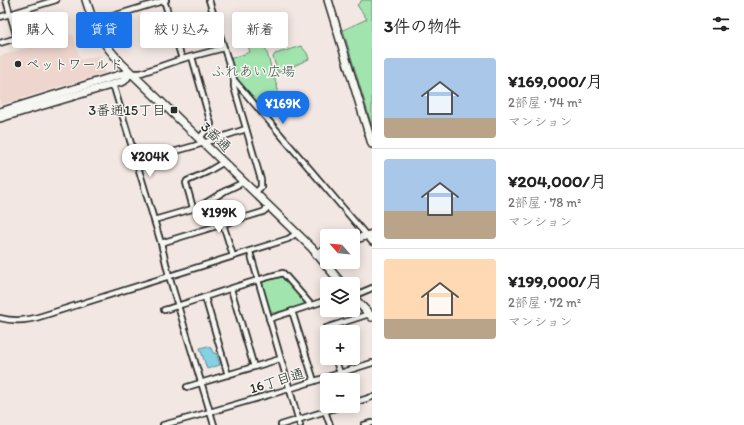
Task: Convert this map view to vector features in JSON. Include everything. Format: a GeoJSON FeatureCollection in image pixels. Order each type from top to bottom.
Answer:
{"type":"FeatureCollection","features":[{"type":"Feature","properties":{"kind":"main road","name":"3番通"},"geometry":{"type":"LineString","coordinates":[[86,0],[90,12]]}},
{"type":"Feature","properties":{"kind":"main road"},"geometry":{"type":"LineString","coordinates":[[328,0],[372,144]]}},
{"type":"Feature","properties":{"kind":"main road","name":"3番通"},"geometry":{"type":"LineString","coordinates":[[108,48],[130,73],[312,248],[336,277]]}},
{"type":"Feature","properties":{"kind":"main road"},"geometry":{"type":"LineString","coordinates":[[0,118],[124,81],[130,73]]}},
{"type":"Feature","properties":{"kind":"main road"},"geometry":{"type":"LineString","coordinates":[[0,112],[119,75],[130,73]]}},
{"type":"Feature","properties":{"kind":"main road"},"geometry":{"type":"LineString","coordinates":[[316,254],[320,252]]}},
{"type":"Feature","properties":{"kind":"main road"},"geometry":{"type":"LineString","coordinates":[[360,304],[370,316]]}},
{"type":"Feature","properties":{"kind":"street"},"geometry":{"type":"LineString","coordinates":[[6,0],[12,21]]}},
{"type":"Feature","properties":{"kind":"street"},"geometry":{"type":"LineString","coordinates":[[0,17],[56,0]]}},
{"type":"Feature","properties":{"kind":"street"},"geometry":{"type":"LineString","coordinates":[[126,12],[165,0],[182,60]]}},
{"type":"Feature","properties":{"kind":"street"},"geometry":{"type":"LineString","coordinates":[[209,0],[213,12]]}},
{"type":"Feature","properties":{"kind":"street"},"geometry":{"type":"LineString","coordinates":[[0,43],[12,39]]}},
{"type":"Feature","properties":{"kind":"street"},"geometry":{"type":"LineString","coordinates":[[130,73],[141,73],[224,48],[261,180],[261,187],[255,193]]}},
{"type":"Feature","properties":{"kind":"street"},"geometry":{"type":"LineString","coordinates":[[192,57],[211,124],[201,140]]}},
{"type":"Feature","properties":{"kind":"street"},"geometry":{"type":"LineString","coordinates":[[234,80],[369,234],[372,242]]}},
{"type":"Feature","properties":{"kind":"street"},"geometry":{"type":"LineString","coordinates":[[113,84],[214,425]]}},
{"type":"Feature","properties":{"kind":"street"},"geometry":{"type":"LineString","coordinates":[[137,162],[201,140],[246,129]]}},
{"type":"Feature","properties":{"kind":"street"},"geometry":{"type":"LineString","coordinates":[[193,208],[186,183],[187,181],[224,162]]}},
{"type":"Feature","properties":{"kind":"street"},"geometry":{"type":"LineString","coordinates":[[154,220],[199,207],[225,191],[244,182]]}},
{"type":"Feature","properties":{"kind":"street"},"geometry":{"type":"LineString","coordinates":[[161,243],[262,212],[269,207]]}},
{"type":"Feature","properties":{"kind":"street"},"geometry":{"type":"LineString","coordinates":[[223,224],[233,256]]}},
{"type":"Feature","properties":{"kind":"street"},"geometry":{"type":"LineString","coordinates":[[0,318],[19,321],[31,320],[288,240],[297,233]]}},
{"type":"Feature","properties":{"kind":"street"},"geometry":{"type":"LineString","coordinates":[[250,252],[300,425]]}},
{"type":"Feature","properties":{"kind":"street"},"geometry":{"type":"LineString","coordinates":[[164,310],[283,273],[312,305]]}},
{"type":"Feature","properties":{"kind":"street"},"geometry":{"type":"LineString","coordinates":[[360,293],[372,288]]}},
{"type":"Feature","properties":{"kind":"street"},"geometry":{"type":"LineString","coordinates":[[231,289],[254,367]]}},
{"type":"Feature","properties":{"kind":"street"},"geometry":{"type":"LineString","coordinates":[[205,297],[228,375]]}},
{"type":"Feature","properties":{"kind":"street"},"geometry":{"type":"LineString","coordinates":[[269,319],[320,302]]}},
{"type":"Feature","properties":{"kind":"street"},"geometry":{"type":"LineString","coordinates":[[292,312],[314,381]]}},
{"type":"Feature","properties":{"kind":"street"},"geometry":{"type":"LineString","coordinates":[[337,325],[370,316]]}},
{"type":"Feature","properties":{"kind":"street"},"geometry":{"type":"LineString","coordinates":[[187,387],[280,359]]}},
{"type":"Feature","properties":{"kind":"street","name":"16丁目通"},"geometry":{"type":"LineString","coordinates":[[340,373],[372,363]]}},
{"type":"Feature","properties":{"kind":"street"},"geometry":{"type":"LineString","coordinates":[[338,365],[340,373]]}},
{"type":"Feature","properties":{"kind":"street","name":"16丁目通"},"geometry":{"type":"LineString","coordinates":[[163,425],[320,379]]}},
{"type":"Feature","properties":{"kind":"street"},"geometry":{"type":"LineString","coordinates":[[360,401],[372,397]]}},
{"type":"Feature","properties":{"kind":"street"},"geometry":{"type":"LineString","coordinates":[[280,425],[320,413]]}},
{"type":"Feature","properties":{"kind":"street"},"geometry":{"type":"LineString","coordinates":[[326,413],[330,425]]}},
{"type":"Feature","properties":{"kind":"street"},"geometry":{"type":"LineString","coordinates":[[364,425],[372,423]]}},
{"type":"Feature","properties":{"kind":"shaded area"},"geometry":{"type":"Polygon","coordinates":[[[73,34],[80,60],[100,55],[105,73],[0,105],[0,56],[27,48],[68,48],[68,36],[73,34]]]}},
{"type":"Feature","properties":{"kind":"green space"},"geometry":{"type":"Polygon","coordinates":[[[362,0],[372,0],[372,126],[343,30],[367,19],[357,5],[362,0]]]}},
{"type":"Feature","properties":{"kind":"green space"},"geometry":{"type":"Polygon","coordinates":[[[301,46],[307,53],[309,59],[278,73],[273,57],[275,54],[301,46]]]}},
{"type":"Feature","properties":{"kind":"green space","name":"ふれあい広場"},"geometry":{"type":"Polygon","coordinates":[[[249,48],[265,48],[282,103],[263,110],[236,80],[230,59],[250,52],[249,48]]]}},
{"type":"Feature","properties":{"kind":"green space"},"geometry":{"type":"Polygon","coordinates":[[[282,277],[305,303],[303,305],[274,313],[270,312],[261,285],[262,282],[282,277]]]}},
{"type":"Feature","properties":{"kind":"water"},"geometry":{"type":"Polygon","coordinates":[[[208,346],[211,348],[213,353],[216,353],[220,365],[207,369],[200,348],[208,346]]]}},
{"type":"Feature","properties":{"kind":"place","name":"ペットワールド"},"geometry":{"type":"Point","coordinates":[18,64]}},
{"type":"Feature","properties":{"kind":"place","name":"3番通15丁目"},"geometry":{"type":"Point","coordinates":[174,110]}}]}
